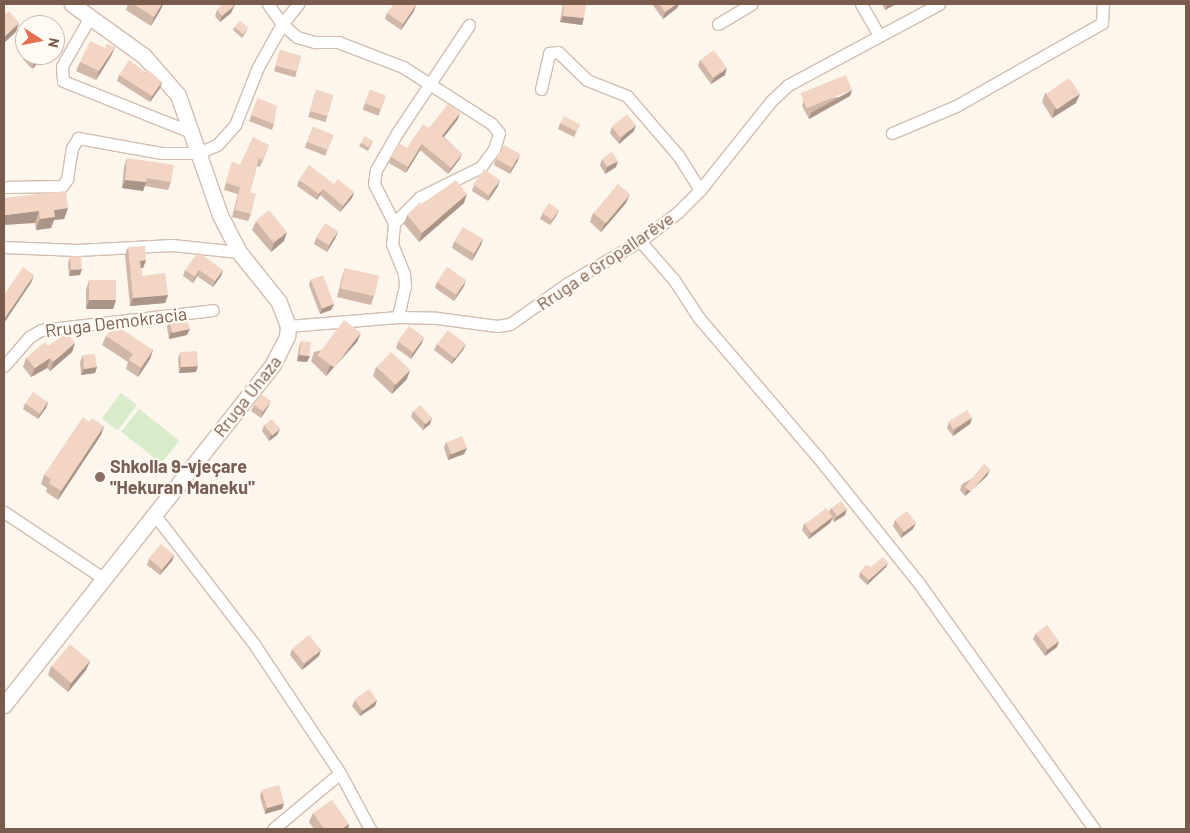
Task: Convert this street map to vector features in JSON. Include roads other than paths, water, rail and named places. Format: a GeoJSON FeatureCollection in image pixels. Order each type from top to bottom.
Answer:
{"type":"FeatureCollection","features":[{"type":"Feature","properties":{"kind":"main road"},"geometry":{"type":"LineString","coordinates":[[75,5],[144,56],[168,81],[178,95],[212,197],[239,252],[279,302],[288,326]]}},
{"type":"Feature","properties":{"kind":"main road","name":"Rruga Unaza"},"geometry":{"type":"LineString","coordinates":[[4,705],[272,366],[284,345],[288,326]]}},
{"type":"Feature","properties":{"kind":"street"},"geometry":{"type":"LineString","coordinates":[[268,4],[282,24],[297,37],[315,42],[338,42],[403,67],[496,127],[498,141],[481,167],[420,197],[394,223]]}},
{"type":"Feature","properties":{"kind":"street"},"geometry":{"type":"LineString","coordinates":[[4,187],[62,186],[68,179],[72,148],[78,138],[147,152],[198,153],[217,145],[235,126],[258,67],[282,24],[298,4]]}},
{"type":"Feature","properties":{"kind":"street"},"geometry":{"type":"LineString","coordinates":[[718,24],[751,4]]}},
{"type":"Feature","properties":{"kind":"street"},"geometry":{"type":"LineString","coordinates":[[862,4],[879,36]]}},
{"type":"Feature","properties":{"kind":"street","name":"Rruga e Gropallarëve"},"geometry":{"type":"LineString","coordinates":[[288,326],[398,317],[437,318],[497,326],[510,324],[568,283],[640,241],[700,190],[771,101],[788,85],[939,4]]}},
{"type":"Feature","properties":{"kind":"street"},"geometry":{"type":"LineString","coordinates":[[892,133],[956,106],[1102,23],[1103,4]]}},
{"type":"Feature","properties":{"kind":"street"},"geometry":{"type":"LineString","coordinates":[[90,17],[62,66],[63,81],[191,132]]}},
{"type":"Feature","properties":{"kind":"street"},"geometry":{"type":"LineString","coordinates":[[398,317],[405,286],[404,274],[392,244],[394,223],[374,177],[397,133],[469,25]]}},
{"type":"Feature","properties":{"kind":"street"},"geometry":{"type":"LineString","coordinates":[[541,89],[549,53],[558,52],[587,80],[627,96],[678,155],[700,190]]}},
{"type":"Feature","properties":{"kind":"street"},"geometry":{"type":"LineString","coordinates":[[640,241],[674,280],[698,318],[818,456],[918,582],[1094,829]]}},
{"type":"Feature","properties":{"kind":"street"},"geometry":{"type":"LineString","coordinates":[[4,247],[76,250],[172,245],[239,252]]}},
{"type":"Feature","properties":{"kind":"street","name":"Rruga Demokracia"},"geometry":{"type":"LineString","coordinates":[[4,366],[24,341],[41,330],[213,310]]}},
{"type":"Feature","properties":{"kind":"street"},"geometry":{"type":"LineString","coordinates":[[154,514],[254,644],[340,773],[370,829]]}},
{"type":"Feature","properties":{"kind":"street"},"geometry":{"type":"LineString","coordinates":[[5,516],[103,578]]}},
{"type":"Feature","properties":{"kind":"street"},"geometry":{"type":"LineString","coordinates":[[273,829],[340,773]]}},
{"type":"Feature","properties":{"kind":"place","name":"Shkolla 9-vjeçare \"Hekuran Maneku\""},"geometry":{"type":"Point","coordinates":[100,477]}}]}
